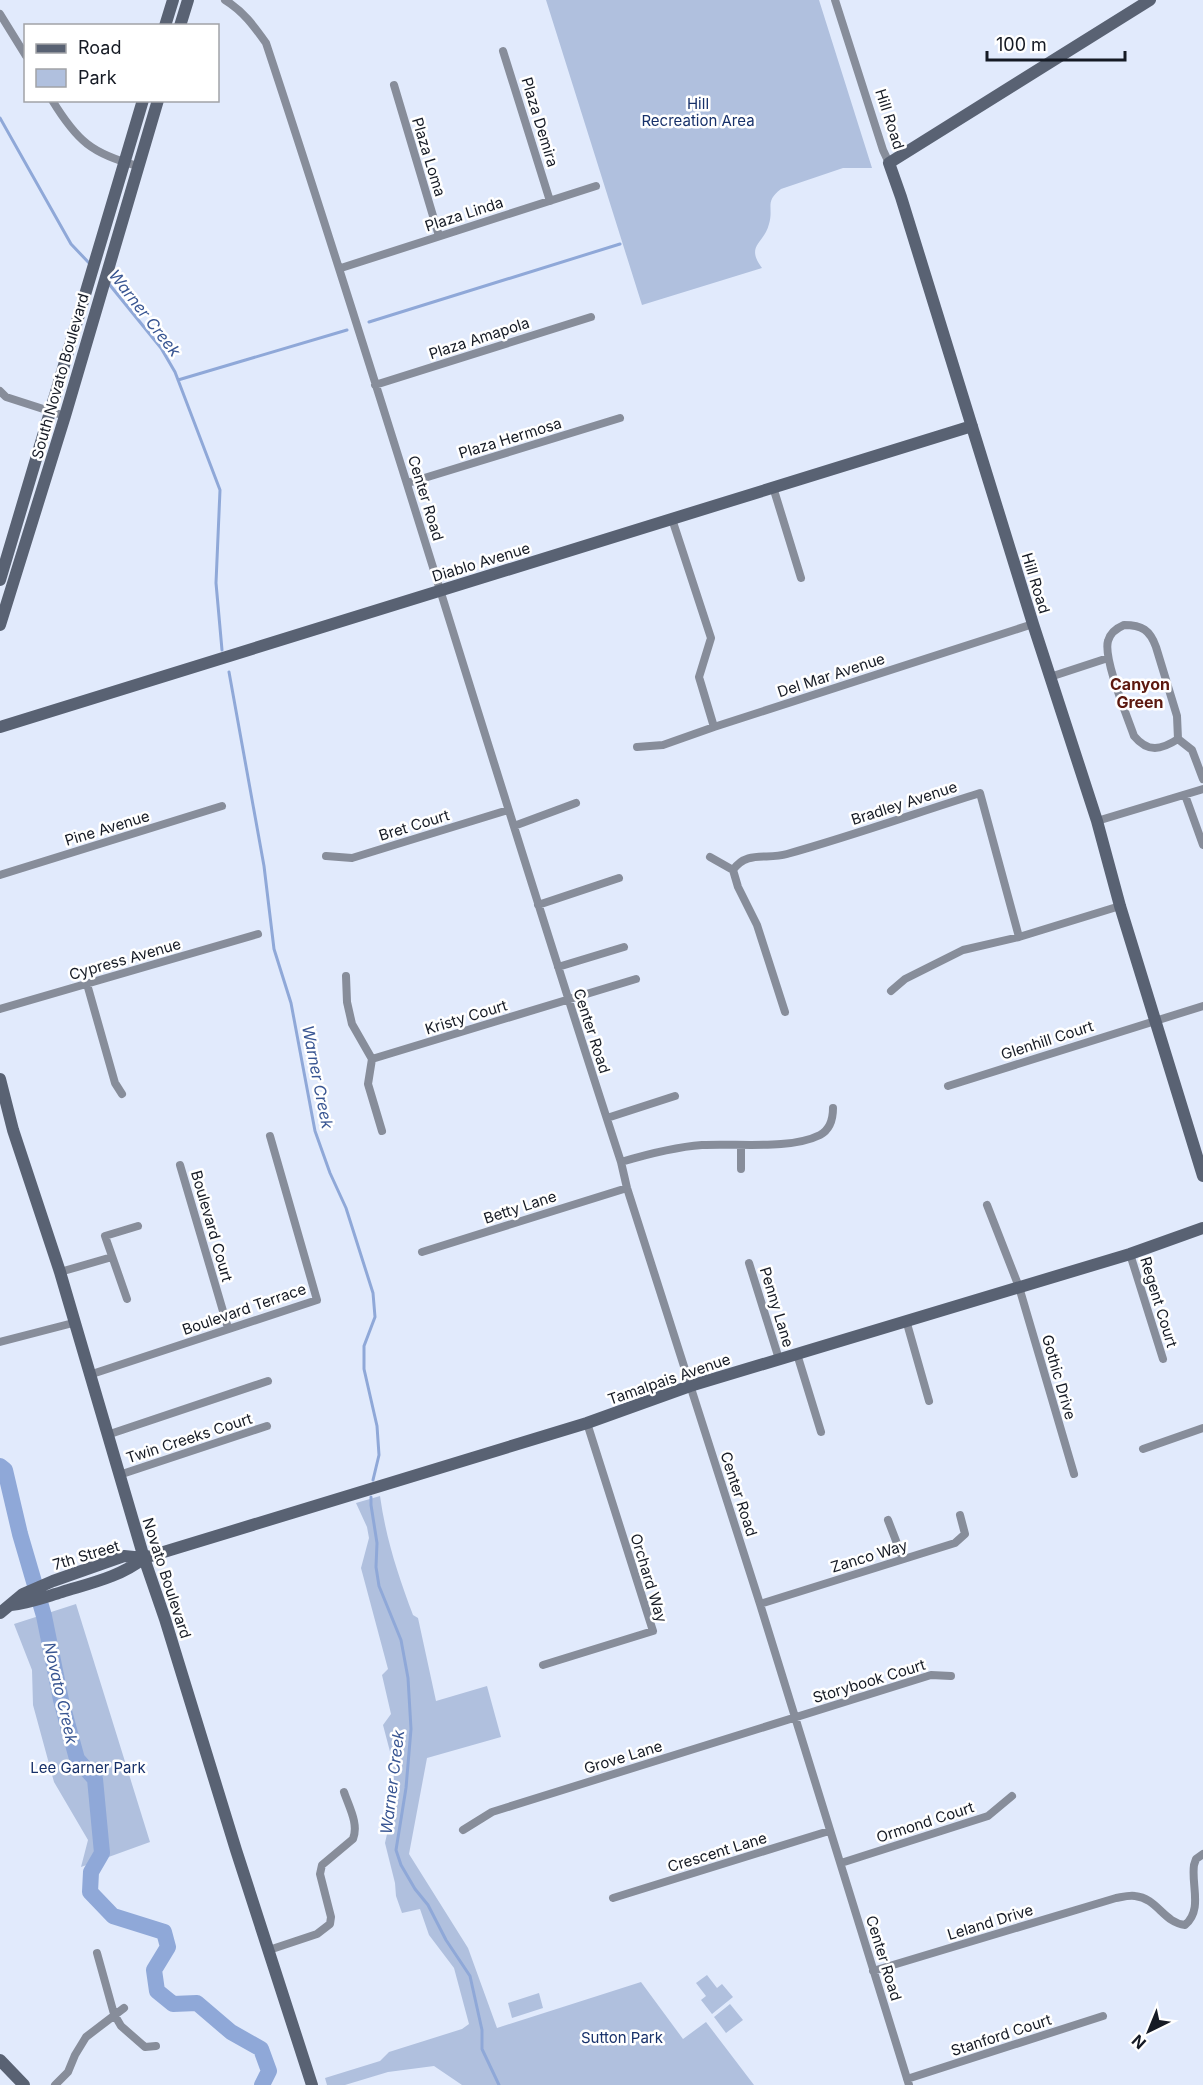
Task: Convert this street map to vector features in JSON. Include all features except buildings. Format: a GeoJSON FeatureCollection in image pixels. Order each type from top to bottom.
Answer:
{"type":"FeatureCollection","features":[{"type":"Feature","properties":{"kind":"street"},"geometry":{"type":"LineString","coordinates":[[166,24],[173,0]]}},
{"type":"Feature","properties":{"kind":"street"},"geometry":{"type":"LineString","coordinates":[[181,24],[188,0]]}},
{"type":"Feature","properties":{"kind":"street","name":"Center Road"},"geometry":{"type":"LineString","coordinates":[[225,0],[236,7],[253,24],[266,42],[341,268],[375,385],[408,483],[508,810],[760,1604],[908,2082]]}},
{"type":"Feature","properties":{"kind":"street","name":"Hill Road"},"geometry":{"type":"LineString","coordinates":[[835,0],[883,150],[901,197],[1096,821],[1203,1176]]}},
{"type":"Feature","properties":{"kind":"street"},"geometry":{"type":"LineString","coordinates":[[889,163],[1150,0]]}},
{"type":"Feature","properties":{"kind":"street"},"geometry":{"type":"LineString","coordinates":[[0,14],[24,53]]}},
{"type":"Feature","properties":{"kind":"street","name":"Plaza Demira"},"geometry":{"type":"LineString","coordinates":[[503,51],[550,201]]}},
{"type":"Feature","properties":{"kind":"street","name":"Plaza Loma"},"geometry":{"type":"LineString","coordinates":[[394,85],[439,236]]}},
{"type":"Feature","properties":{"kind":"street"},"geometry":{"type":"LineString","coordinates":[[53,102],[69,127],[89,147],[138,166]]}},
{"type":"Feature","properties":{"kind":"street","name":"South Novato Boulevard"},"geometry":{"type":"LineString","coordinates":[[0,580],[142,102]]}},
{"type":"Feature","properties":{"kind":"street","name":"South Novato Boulevard"},"geometry":{"type":"LineString","coordinates":[[0,625],[65,416],[157,102]]}},
{"type":"Feature","properties":{"kind":"street","name":"Plaza Linda"},"geometry":{"type":"LineString","coordinates":[[341,268],[596,186]]}},
{"type":"Feature","properties":{"kind":"street","name":"Plaza Amapola"},"geometry":{"type":"LineString","coordinates":[[375,385],[591,317]]}},
{"type":"Feature","properties":{"kind":"street"},"geometry":{"type":"LineString","coordinates":[[0,391],[6,397],[65,416]]}},
{"type":"Feature","properties":{"kind":"street","name":"Plaza Hermosa"},"geometry":{"type":"LineString","coordinates":[[408,483],[620,418]]}},
{"type":"Feature","properties":{"kind":"street","name":"Diablo Avenue"},"geometry":{"type":"LineString","coordinates":[[1,725],[972,426]]}},
{"type":"Feature","properties":{"kind":"street"},"geometry":{"type":"LineString","coordinates":[[773,487],[801,578]]}},
{"type":"Feature","properties":{"kind":"street"},"geometry":{"type":"LineString","coordinates":[[672,519],[711,638],[699,677],[714,726]]}},
{"type":"Feature","properties":{"kind":"street","name":"Del Mar Avenue"},"geometry":{"type":"LineString","coordinates":[[637,747],[663,745],[714,726],[1033,624]]}},
{"type":"Feature","properties":{"kind":"street"},"geometry":{"type":"LineString","coordinates":[[1178,739],[1153,748],[1140,743],[1134,736],[1108,658],[1107,641],[1117,628],[1124,625],[1138,625],[1149,632],[1156,647],[1177,716],[1178,739],[1192,750],[1203,779]]}},
{"type":"Feature","properties":{"kind":"street"},"geometry":{"type":"LineString","coordinates":[[1050,677],[1108,658]]}},
{"type":"Feature","properties":{"kind":"street"},"geometry":{"type":"LineString","coordinates":[[1096,821],[1203,789]]}},
{"type":"Feature","properties":{"kind":"street","name":"Bradley Avenue"},"geometry":{"type":"LineString","coordinates":[[733,870],[738,862],[745,858],[784,855],[980,793],[1019,938]]}},
{"type":"Feature","properties":{"kind":"street"},"geometry":{"type":"LineString","coordinates":[[1185,795],[1203,845]]}},
{"type":"Feature","properties":{"kind":"street"},"geometry":{"type":"LineString","coordinates":[[514,826],[576,802]]}},
{"type":"Feature","properties":{"kind":"street","name":"Pine Avenue"},"geometry":{"type":"LineString","coordinates":[[0,875],[222,806]]}},
{"type":"Feature","properties":{"kind":"street","name":"Bret Court"},"geometry":{"type":"LineString","coordinates":[[326,856],[352,858],[508,810]]}},
{"type":"Feature","properties":{"kind":"street"},"geometry":{"type":"LineString","coordinates":[[710,857],[733,870],[738,887],[757,925],[785,1012]]}},
{"type":"Feature","properties":{"kind":"street"},"geometry":{"type":"LineString","coordinates":[[538,905],[619,878]]}},
{"type":"Feature","properties":{"kind":"street"},"geometry":{"type":"LineString","coordinates":[[891,992],[905,979],[963,950],[1019,938],[1120,906]]}},
{"type":"Feature","properties":{"kind":"street","name":"Cypress Avenue"},"geometry":{"type":"LineString","coordinates":[[0,1009],[258,934]]}},
{"type":"Feature","properties":{"kind":"street"},"geometry":{"type":"LineString","coordinates":[[558,968],[624,947]]}},
{"type":"Feature","properties":{"kind":"street"},"geometry":{"type":"LineString","coordinates":[[346,976],[347,1002],[352,1024],[372,1059],[368,1084],[382,1131]]}},
{"type":"Feature","properties":{"kind":"street","name":"Kristy Court"},"geometry":{"type":"LineString","coordinates":[[372,1059],[636,979]]}},
{"type":"Feature","properties":{"kind":"street"},"geometry":{"type":"LineString","coordinates":[[87,984],[116,1083],[122,1094]]}},
{"type":"Feature","properties":{"kind":"street","name":"Glenhill Court"},"geometry":{"type":"LineString","coordinates":[[948,1086],[1203,1006]]}},
{"type":"Feature","properties":{"kind":"street","name":"Novato Boulevard"},"geometry":{"type":"LineString","coordinates":[[0,1080],[12,1130],[60,1272],[73,1323],[144,1558],[312,2085]]}},
{"type":"Feature","properties":{"kind":"street"},"geometry":{"type":"LineString","coordinates":[[607,1118],[675,1096]]}},
{"type":"Feature","properties":{"kind":"street"},"geometry":{"type":"LineString","coordinates":[[621,1162],[666,1150],[703,1145],[802,1142],[823,1134],[833,1120],[833,1108]]}},
{"type":"Feature","properties":{"kind":"street","name":"Boulevard Terrace"},"geometry":{"type":"LineString","coordinates":[[89,1375],[317,1300],[270,1136]]}},
{"type":"Feature","properties":{"kind":"street"},"geometry":{"type":"LineString","coordinates":[[741,1144],[741,1169]]}},
{"type":"Feature","properties":{"kind":"street","name":"Boulevard Court"},"geometry":{"type":"LineString","coordinates":[[180,1165],[228,1328]]}},
{"type":"Feature","properties":{"kind":"street","name":"Betty Lane"},"geometry":{"type":"LineString","coordinates":[[422,1252],[627,1188]]}},
{"type":"Feature","properties":{"kind":"street","name":"Gothic Drive"},"geometry":{"type":"LineString","coordinates":[[987,1205],[1019,1287],[1074,1474]]}},
{"type":"Feature","properties":{"kind":"street"},"geometry":{"type":"LineString","coordinates":[[127,1299],[105,1236],[138,1226]]}},
{"type":"Feature","properties":{"kind":"street","name":"Tamalpais Avenue"},"geometry":{"type":"LineString","coordinates":[[144,1558],[587,1423],[690,1386],[1130,1254],[1203,1228]]}},
{"type":"Feature","properties":{"kind":"street","name":"Regent Court"},"geometry":{"type":"LineString","coordinates":[[1130,1254],[1163,1359]]}},
{"type":"Feature","properties":{"kind":"street"},"geometry":{"type":"LineString","coordinates":[[60,1272],[112,1257]]}},
{"type":"Feature","properties":{"kind":"street","name":"Penny Lane"},"geometry":{"type":"LineString","coordinates":[[749,1263],[780,1359]]}},
{"type":"Feature","properties":{"kind":"street"},"geometry":{"type":"LineString","coordinates":[[906,1320],[929,1401]]}},
{"type":"Feature","properties":{"kind":"street"},"geometry":{"type":"LineString","coordinates":[[0,1342],[73,1323]]}},
{"type":"Feature","properties":{"kind":"street"},"geometry":{"type":"LineString","coordinates":[[797,1354],[820,1432]]}},
{"type":"Feature","properties":{"kind":"street"},"geometry":{"type":"LineString","coordinates":[[107,1435],[268,1381]]}},
{"type":"Feature","properties":{"kind":"street","name":"Orchard Way"},"geometry":{"type":"LineString","coordinates":[[543,1665],[653,1631],[587,1423]]}},
{"type":"Feature","properties":{"kind":"street","name":"Twin Creeks Court"},"geometry":{"type":"LineString","coordinates":[[119,1475],[267,1426]]}},
{"type":"Feature","properties":{"kind":"street"},"geometry":{"type":"LineString","coordinates":[[1143,1449],[1203,1428]]}},
{"type":"Feature","properties":{"kind":"street","name":"Zanco Way"},"geometry":{"type":"LineString","coordinates":[[760,1604],[955,1543],[965,1534],[960,1515]]}},
{"type":"Feature","properties":{"kind":"street"},"geometry":{"type":"LineString","coordinates":[[888,1520],[903,1559]]}},
{"type":"Feature","properties":{"kind":"street","name":"7th Street"},"geometry":{"type":"LineString","coordinates":[[0,1613],[53,1581],[124,1556],[144,1558]]}},
{"type":"Feature","properties":{"kind":"street","name":"7th Street"},"geometry":{"type":"LineString","coordinates":[[26,1598],[59,1593],[116,1575],[130,1569],[144,1558]]}},
{"type":"Feature","properties":{"kind":"street","name":"Storybook Court"},"geometry":{"type":"LineString","coordinates":[[795,1718],[930,1675],[951,1676]]}},
{"type":"Feature","properties":{"kind":"street","name":"Grove Lane"},"geometry":{"type":"LineString","coordinates":[[462,1830],[492,1812],[795,1718]]}},
{"type":"Feature","properties":{"kind":"street"},"geometry":{"type":"LineString","coordinates":[[268,1950],[317,1934],[330,1924],[331,1917],[320,1874],[322,1865],[353,1839],[355,1833],[355,1825],[344,1792]]}},
{"type":"Feature","properties":{"kind":"street","name":"Ormond Court"},"geometry":{"type":"LineString","coordinates":[[841,1863],[988,1816],[1012,1796]]}},
{"type":"Feature","properties":{"kind":"street","name":"Crescent Lane"},"geometry":{"type":"LineString","coordinates":[[613,1898],[829,1831]]}},
{"type":"Feature","properties":{"kind":"street","name":"Leland Drive"},"geometry":{"type":"LineString","coordinates":[[873,1971],[1116,1898],[1133,1895],[1148,1899],[1171,1921],[1185,1925],[1194,1913],[1194,1865],[1196,1859],[1203,1854]]}},
{"type":"Feature","properties":{"kind":"street"},"geometry":{"type":"LineString","coordinates":[[97,1953],[114,2014],[121,2026],[145,2047],[156,2046]]}},
{"type":"Feature","properties":{"kind":"street"},"geometry":{"type":"LineString","coordinates":[[55,2085],[68,2072],[86,2037],[124,2008]]}},
{"type":"Feature","properties":{"kind":"street","name":"Stanford Court"},"geometry":{"type":"LineString","coordinates":[[908,2082],[1103,2016]]}},
{"type":"Feature","properties":{"kind":"street"},"geometry":{"type":"LineString","coordinates":[[0,2060],[24,2085]]}},
{"type":"Feature","properties":{"kind":"green space","name":"Hill Recreation Area"},"geometry":{"type":"Polygon","coordinates":[[[546,0],[819,0],[872,168],[843,168],[781,189],[771,201],[767,231],[755,249],[757,260],[762,268],[642,305],[546,0]]]}},
{"type":"Feature","properties":{"kind":"green space","name":"Sutton Park"},"geometry":{"type":"Polygon","coordinates":[[[380,1496],[389,1542],[398,1571],[413,1615],[418,1618],[436,1701],[487,1686],[501,1737],[427,1758],[409,1854],[468,1948],[497,2028],[641,1982],[683,2039],[706,2022],[754,2085],[462,2085],[434,2066],[388,2072],[345,2085],[327,2085],[325,2078],[380,2061],[389,2052],[462,2029],[469,2024],[454,1968],[429,1935],[420,1909],[402,1913],[396,1896],[385,1843],[395,1798],[393,1763],[383,1725],[391,1714],[382,1675],[388,1669],[361,1568],[369,1538],[367,1527],[356,1503],[380,1496]]]}},
{"type":"Feature","properties":{"kind":"green space","name":"Lee Garner Park"},"geometry":{"type":"Polygon","coordinates":[[[76,1604],[150,1842],[81,1867],[88,1840],[54,1782],[33,1705],[32,1670],[14,1624],[76,1604]]]}},
{"type":"Feature","properties":{"kind":"green space"},"geometry":{"type":"Polygon","coordinates":[[[707,1975],[717,1988],[722,1984],[733,1997],[712,2014],[701,2000],[706,1996],[696,1983],[707,1975]]]}},
{"type":"Feature","properties":{"kind":"green space"},"geometry":{"type":"Polygon","coordinates":[[[539,1993],[543,2008],[512,2018],[508,2003],[539,1993]]]}},
{"type":"Feature","properties":{"kind":"green space"},"geometry":{"type":"Polygon","coordinates":[[[730,2004],[743,2020],[726,2033],[714,2017],[730,2004]]]}},
{"type":"Feature","properties":{"kind":"waterway","name":"Warner Creek"},"geometry":{"type":"LineString","coordinates":[[0,118],[71,244],[90,264]]}},
{"type":"Feature","properties":{"kind":"waterway"},"geometry":{"type":"LineString","coordinates":[[369,322],[620,244]]}},
{"type":"Feature","properties":{"kind":"waterway","name":"Warner Creek"},"geometry":{"type":"LineString","coordinates":[[109,284],[161,348],[175,372],[220,490],[216,583],[222,650]]}},
{"type":"Feature","properties":{"kind":"waterway"},"geometry":{"type":"LineString","coordinates":[[178,380],[347,330]]}},
{"type":"Feature","properties":{"kind":"waterway","name":"Warner Creek"},"geometry":{"type":"LineString","coordinates":[[229,672],[264,866],[274,949],[291,1003],[315,1131],[346,1208],[373,1293],[375,1317],[364,1346],[364,1369],[377,1426],[379,1455],[373,1480]]}},
{"type":"Feature","properties":{"kind":"waterway","name":"Novato Creek"},"geometry":{"type":"LineString","coordinates":[[0,1466],[5,1470],[20,1534],[44,1616],[61,1700],[77,1759],[95,1779],[102,1853],[91,1872],[90,1892],[113,1916],[164,1932],[168,1947],[154,1970],[157,1991],[173,2004],[197,2003],[231,2032],[261,2049],[269,2071],[262,2085]]}},
{"type":"Feature","properties":{"kind":"waterway","name":"Warner Creek"},"geometry":{"type":"LineString","coordinates":[[371,1497],[377,1543],[376,1567],[379,1586],[401,1640],[408,1678],[411,1729],[406,1788],[396,1850],[401,1865],[415,1889],[428,1905],[446,1940],[470,1976],[482,2030],[482,2049],[499,2085]]}},
{"type":"Feature","properties":{"kind":"district","name":"Canyon Green"},"geometry":{"type":"Point","coordinates":[1140,693]}}]}
